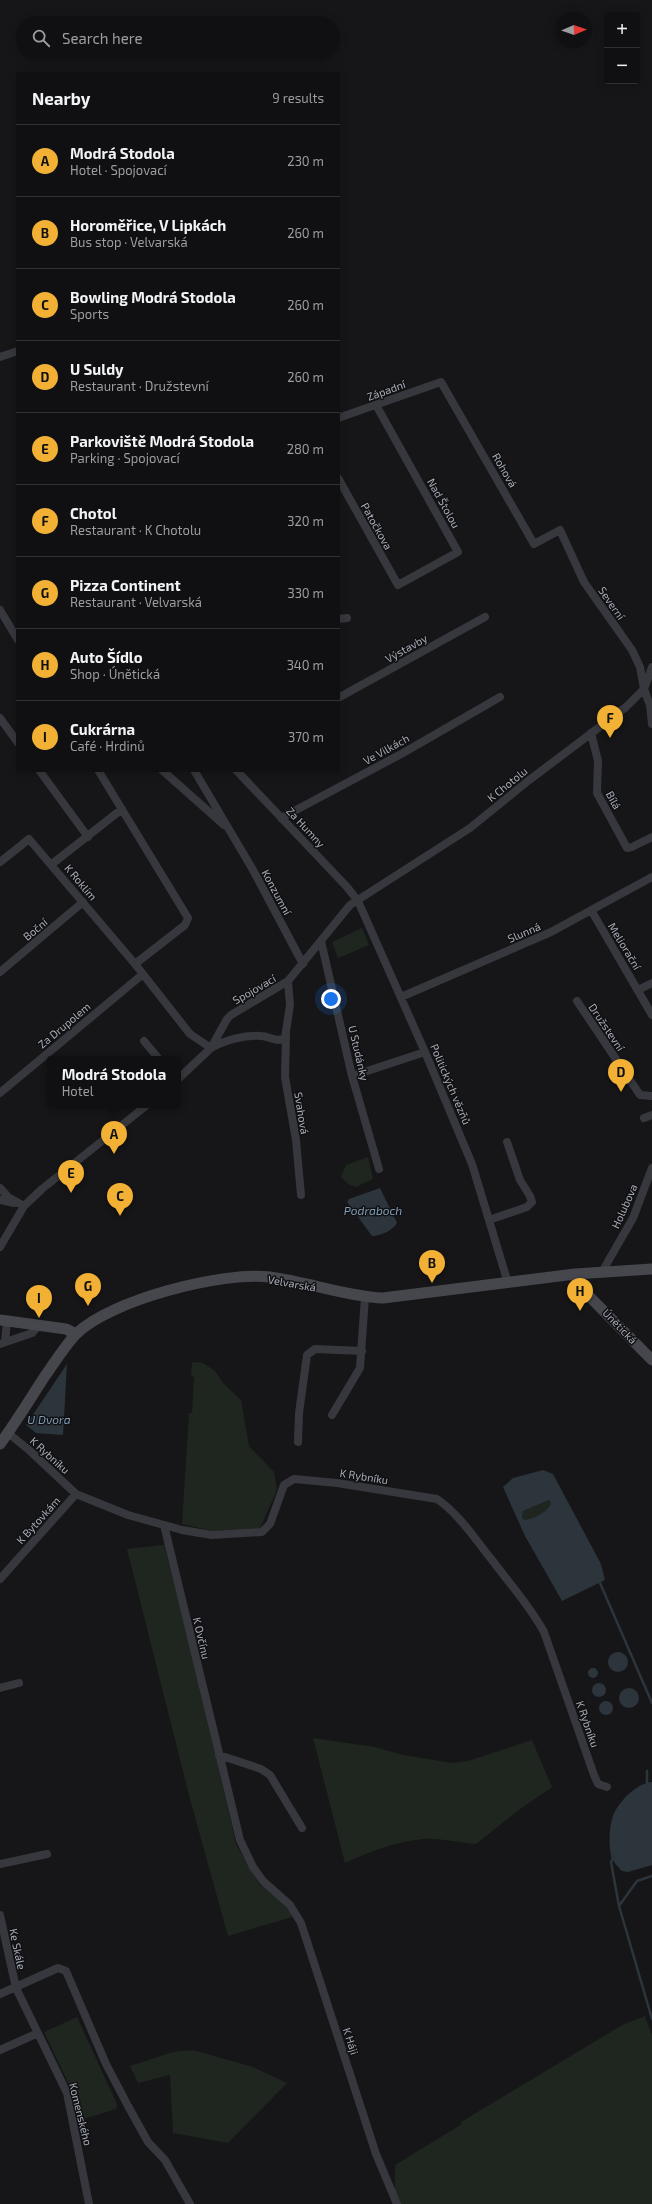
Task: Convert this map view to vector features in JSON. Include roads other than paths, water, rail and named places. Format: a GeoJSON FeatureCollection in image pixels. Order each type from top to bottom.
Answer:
{"type":"FeatureCollection","features":[{"type":"Feature","properties":{"kind":"main road","name":"Velvarská"},"geometry":{"type":"LineString","coordinates":[[0,1444],[59,1356],[76,1334],[98,1318],[118,1308],[155,1295],[214,1279],[269,1277],[365,1297],[384,1298],[575,1274],[652,1269]]}},
{"type":"Feature","properties":{"kind":"main road","name":"Únětická"},"geometry":{"type":"LineString","coordinates":[[575,1274],[581,1288],[652,1360]]}},
{"type":"Feature","properties":{"kind":"main road"},"geometry":{"type":"LineString","coordinates":[[3,1320],[66,1329],[76,1334]]}},
{"type":"Feature","properties":{"kind":"street"},"geometry":{"type":"LineString","coordinates":[[0,357],[16,352]]}},
{"type":"Feature","properties":{"kind":"street","name":"Západní"},"geometry":{"type":"LineString","coordinates":[[340,417],[441,382]]}},
{"type":"Feature","properties":{"kind":"street","name":"Rohová"},"geometry":{"type":"LineString","coordinates":[[441,382],[534,544],[560,530]]}},
{"type":"Feature","properties":{"kind":"street","name":"Nad Štolou"},"geometry":{"type":"LineString","coordinates":[[376,405],[458,552],[398,584]]}},
{"type":"Feature","properties":{"kind":"street","name":"Patočkova"},"geometry":{"type":"LineString","coordinates":[[340,482],[398,584]]}},
{"type":"Feature","properties":{"kind":"street","name":"Severní"},"geometry":{"type":"LineString","coordinates":[[560,530],[584,582],[632,650],[648,690],[652,724]]}},
{"type":"Feature","properties":{"kind":"street"},"geometry":{"type":"LineString","coordinates":[[0,610],[16,637]]}},
{"type":"Feature","properties":{"kind":"street","name":"Výstavby"},"geometry":{"type":"LineString","coordinates":[[340,697],[485,617]]}},
{"type":"Feature","properties":{"kind":"street"},"geometry":{"type":"LineString","coordinates":[[340,618],[347,618]]}},
{"type":"Feature","properties":{"kind":"street","name":"K Chotolu"},"geometry":{"type":"LineString","coordinates":[[358,901],[470,828],[648,690],[652,667]]}},
{"type":"Feature","properties":{"kind":"street","name":"Ve Vilkách"},"geometry":{"type":"LineString","coordinates":[[281,818],[404,753],[500,697]]}},
{"type":"Feature","properties":{"kind":"street"},"geometry":{"type":"LineString","coordinates":[[0,718],[16,740]]}},
{"type":"Feature","properties":{"kind":"street","name":"Bílá"},"geometry":{"type":"LineString","coordinates":[[591,733],[598,761],[598,793],[627,848],[632,848],[652,837]]}},
{"type":"Feature","properties":{"kind":"street"},"geometry":{"type":"LineString","coordinates":[[40,772],[88,837]]}},
{"type":"Feature","properties":{"kind":"street"},"geometry":{"type":"LineString","coordinates":[[99,772],[188,918],[185,925],[135,964]]}},
{"type":"Feature","properties":{"kind":"street","name":"Konzumní"},"geometry":{"type":"LineString","coordinates":[[164,772],[230,831]]}},
{"type":"Feature","properties":{"kind":"street","name":"Konzumní"},"geometry":{"type":"LineString","coordinates":[[195,772],[230,831],[302,964]]}},
{"type":"Feature","properties":{"kind":"street","name":"Za Humny"},"geometry":{"type":"LineString","coordinates":[[238,772],[358,901]]}},
{"type":"Feature","properties":{"kind":"street","name":"K Roklím"},"geometry":{"type":"LineString","coordinates":[[122,809],[52,864],[135,964],[190,1034],[210,1048]]}},
{"type":"Feature","properties":{"kind":"street"},"geometry":{"type":"LineString","coordinates":[[0,862],[28,839],[52,864]]}},
{"type":"Feature","properties":{"kind":"street","name":"Slunná"},"geometry":{"type":"LineString","coordinates":[[401,998],[551,932],[652,877]]}},
{"type":"Feature","properties":{"kind":"street","name":"Spojovací"},"geometry":{"type":"LineString","coordinates":[[181,1076],[210,1048],[227,1019],[288,981],[322,941],[343,912],[358,901]]}},
{"type":"Feature","properties":{"kind":"street","name":"Politických vězňů"},"geometry":{"type":"LineString","coordinates":[[358,901],[425,1052],[472,1164],[508,1283]]}},
{"type":"Feature","properties":{"kind":"street","name":"Boční"},"geometry":{"type":"LineString","coordinates":[[0,972],[83,902]]}},
{"type":"Feature","properties":{"kind":"street","name":"Meliorační"},"geometry":{"type":"LineString","coordinates":[[591,910],[652,1015]]}},
{"type":"Feature","properties":{"kind":"street","name":"U Studánky"},"geometry":{"type":"LineString","coordinates":[[322,941],[352,1076],[379,1169]]}},
{"type":"Feature","properties":{"kind":"street","name":"Za Drupolem"},"geometry":{"type":"LineString","coordinates":[[0,1093],[143,974]]}},
{"type":"Feature","properties":{"kind":"street","name":"Svahová"},"geometry":{"type":"LineString","coordinates":[[288,981],[290,1005],[286,1034],[285,1077],[296,1140],[301,1195]]}},
{"type":"Feature","properties":{"kind":"street"},"geometry":{"type":"LineString","coordinates":[[638,990],[652,983]]}},
{"type":"Feature","properties":{"kind":"street","name":"Družstevní"},"geometry":{"type":"LineString","coordinates":[[577,1001],[640,1095],[652,1096]]}},
{"type":"Feature","properties":{"kind":"street"},"geometry":{"type":"LineString","coordinates":[[210,1048],[222,1042],[253,1036],[263,1036],[274,1040],[281,1040],[285,1038],[286,1034]]}},
{"type":"Feature","properties":{"kind":"street"},"geometry":{"type":"LineString","coordinates":[[144,1041],[156,1056]]}},
{"type":"Feature","properties":{"kind":"street"},"geometry":{"type":"LineString","coordinates":[[352,1076],[425,1052]]}},
{"type":"Feature","properties":{"kind":"street"},"geometry":{"type":"LineString","coordinates":[[0,1247],[24,1206],[42,1189],[143,1108]]}},
{"type":"Feature","properties":{"kind":"street"},"geometry":{"type":"LineString","coordinates":[[489,1220],[527,1207],[532,1202],[520,1180],[507,1142]]}},
{"type":"Feature","properties":{"kind":"street","name":"Holubova"},"geometry":{"type":"LineString","coordinates":[[602,1272],[633,1218],[652,1168]]}},
{"type":"Feature","properties":{"kind":"street"},"geometry":{"type":"LineString","coordinates":[[0,1188],[8,1197],[24,1206]]}},
{"type":"Feature","properties":{"kind":"street"},"geometry":{"type":"LineString","coordinates":[[0,1200],[24,1206]]}},
{"type":"Feature","properties":{"kind":"street"},"geometry":{"type":"LineString","coordinates":[[332,1415],[360,1368],[365,1297]]}},
{"type":"Feature","properties":{"kind":"street"},"geometry":{"type":"LineString","coordinates":[[3,1320],[3,1343],[32,1333],[39,1324]]}},
{"type":"Feature","properties":{"kind":"street"},"geometry":{"type":"LineString","coordinates":[[298,1442],[299,1413],[307,1355],[315,1349],[362,1351]]}},
{"type":"Feature","properties":{"kind":"street","name":"K Rybníku"},"geometry":{"type":"LineString","coordinates":[[8,1433],[29,1450],[76,1494],[128,1515],[164,1525],[212,1535],[262,1532],[270,1524],[284,1485],[294,1479],[337,1483],[437,1499],[448,1506],[467,1528],[535,1615],[544,1632],[594,1775],[598,1784],[607,1787]]}},
{"type":"Feature","properties":{"kind":"street","name":"K Bytovkám"},"geometry":{"type":"LineString","coordinates":[[0,1579],[76,1494]]}},
{"type":"Feature","properties":{"kind":"street","name":"K Ovčínu"},"geometry":{"type":"LineString","coordinates":[[164,1525],[240,1840],[253,1867],[263,1881],[276,1891]]}},
{"type":"Feature","properties":{"kind":"street"},"geometry":{"type":"LineString","coordinates":[[0,1688],[19,1683]]}},
{"type":"Feature","properties":{"kind":"street"},"geometry":{"type":"LineString","coordinates":[[219,1755],[261,1769],[270,1775],[302,1828]]}},
{"type":"Feature","properties":{"kind":"street"},"geometry":{"type":"LineString","coordinates":[[0,1864],[48,1854]]}},
{"type":"Feature","properties":{"kind":"street","name":"K Háji"},"geometry":{"type":"LineString","coordinates":[[276,1891],[290,1905],[301,1923],[376,2154],[397,2204]]}},
{"type":"Feature","properties":{"kind":"street","name":"Ke Skále"},"geometry":{"type":"LineString","coordinates":[[0,1915],[16,1988]]}},
{"type":"Feature","properties":{"kind":"street"},"geometry":{"type":"LineString","coordinates":[[0,1994],[58,1968],[66,1971],[106,2064],[128,2106],[148,2142],[165,2160],[190,2204]]}},
{"type":"Feature","properties":{"kind":"street","name":"Komenského"},"geometry":{"type":"LineString","coordinates":[[16,1988],[67,2093],[89,2204]]}},
{"type":"Feature","properties":{"kind":"street"},"geometry":{"type":"LineString","coordinates":[[0,2050],[38,2033]]}},
{"type":"Feature","properties":{"kind":"water","name":"Podraboch"},"geometry":{"type":"Polygon","coordinates":[[[380,1188],[397,1223],[393,1228],[386,1232],[372,1236],[347,1202],[349,1199],[380,1188]]]}},
{"type":"Feature","properties":{"kind":"water","name":"U Dvora"},"geometry":{"type":"Polygon","coordinates":[[[67,1364],[63,1435],[36,1433],[26,1425],[67,1364]]]}},
{"type":"Feature","properties":{"kind":"water"},"geometry":{"type":"Polygon","coordinates":[[[543,1470],[553,1474],[601,1564],[605,1580],[562,1601],[525,1536],[503,1487],[513,1478],[543,1470]],[[549,1500],[523,1511],[522,1518],[525,1520],[536,1517],[544,1512],[551,1503],[549,1500]]]}},
{"type":"Feature","properties":{"kind":"water"},"geometry":{"type":"Polygon","coordinates":[[[618,1652],[625,1655],[628,1662],[625,1669],[618,1672],[611,1669],[608,1662],[611,1655],[618,1652]]]}},
{"type":"Feature","properties":{"kind":"water"},"geometry":{"type":"Polygon","coordinates":[[[591,1668],[595,1668],[597,1669],[597,1677],[591,1678],[588,1675],[588,1671],[591,1668]]]}},
{"type":"Feature","properties":{"kind":"water"},"geometry":{"type":"Polygon","coordinates":[[[599,1683],[604,1685],[606,1690],[604,1695],[599,1697],[594,1695],[592,1690],[594,1685],[599,1683]]]}},
{"type":"Feature","properties":{"kind":"water"},"geometry":{"type":"Polygon","coordinates":[[[629,1688],[636,1691],[639,1698],[636,1705],[629,1708],[622,1705],[619,1698],[622,1691],[629,1688]]]}},
{"type":"Feature","properties":{"kind":"water"},"geometry":{"type":"Polygon","coordinates":[[[603,1701],[609,1701],[613,1705],[613,1711],[609,1715],[603,1715],[599,1711],[599,1705],[603,1701]]]}},
{"type":"Feature","properties":{"kind":"water"},"geometry":{"type":"Polygon","coordinates":[[[652,1782],[652,1865],[628,1872],[622,1871],[611,1856],[610,1828],[614,1813],[622,1801],[633,1790],[646,1783],[652,1782]]]}},
{"type":"Feature","properties":{"kind":"waterway"},"geometry":{"type":"LineString","coordinates":[[600,1583],[652,1703]]}},
{"type":"Feature","properties":{"kind":"waterway"},"geometry":{"type":"LineString","coordinates":[[647,1771],[647,1785]]}},
{"type":"Feature","properties":{"kind":"waterway"},"geometry":{"type":"LineString","coordinates":[[614,1856],[611,1862],[619,1906]]}},
{"type":"Feature","properties":{"kind":"waterway"},"geometry":{"type":"LineString","coordinates":[[652,1876],[637,1881],[619,1906],[652,2019]]}},
{"type":"Feature","properties":{"kind":"place","name":"Chotol"},"geometry":{"type":"Point","coordinates":[610,738]}},
{"type":"Feature","properties":{"kind":"place","name":"U Suldy"},"geometry":{"type":"Point","coordinates":[621,1092]}},
{"type":"Feature","properties":{"kind":"place","name":"Modrá Stodola"},"geometry":{"type":"Point","coordinates":[114,1154]}},
{"type":"Feature","properties":{"kind":"place","name":"Parkoviště Modrá Stodola"},"geometry":{"type":"Point","coordinates":[71,1193]}},
{"type":"Feature","properties":{"kind":"place","name":"Bowling Modrá Stodola"},"geometry":{"type":"Point","coordinates":[120,1216]}},
{"type":"Feature","properties":{"kind":"place","name":"Horoměřice, V Lipkách"},"geometry":{"type":"Point","coordinates":[432,1283]}},
{"type":"Feature","properties":{"kind":"place","name":"Pizza Continent"},"geometry":{"type":"Point","coordinates":[88,1306]}},
{"type":"Feature","properties":{"kind":"place","name":"Auto Šídlo"},"geometry":{"type":"Point","coordinates":[580,1311]}},
{"type":"Feature","properties":{"kind":"place","name":"Cukrárna"},"geometry":{"type":"Point","coordinates":[39,1318]}}]}
